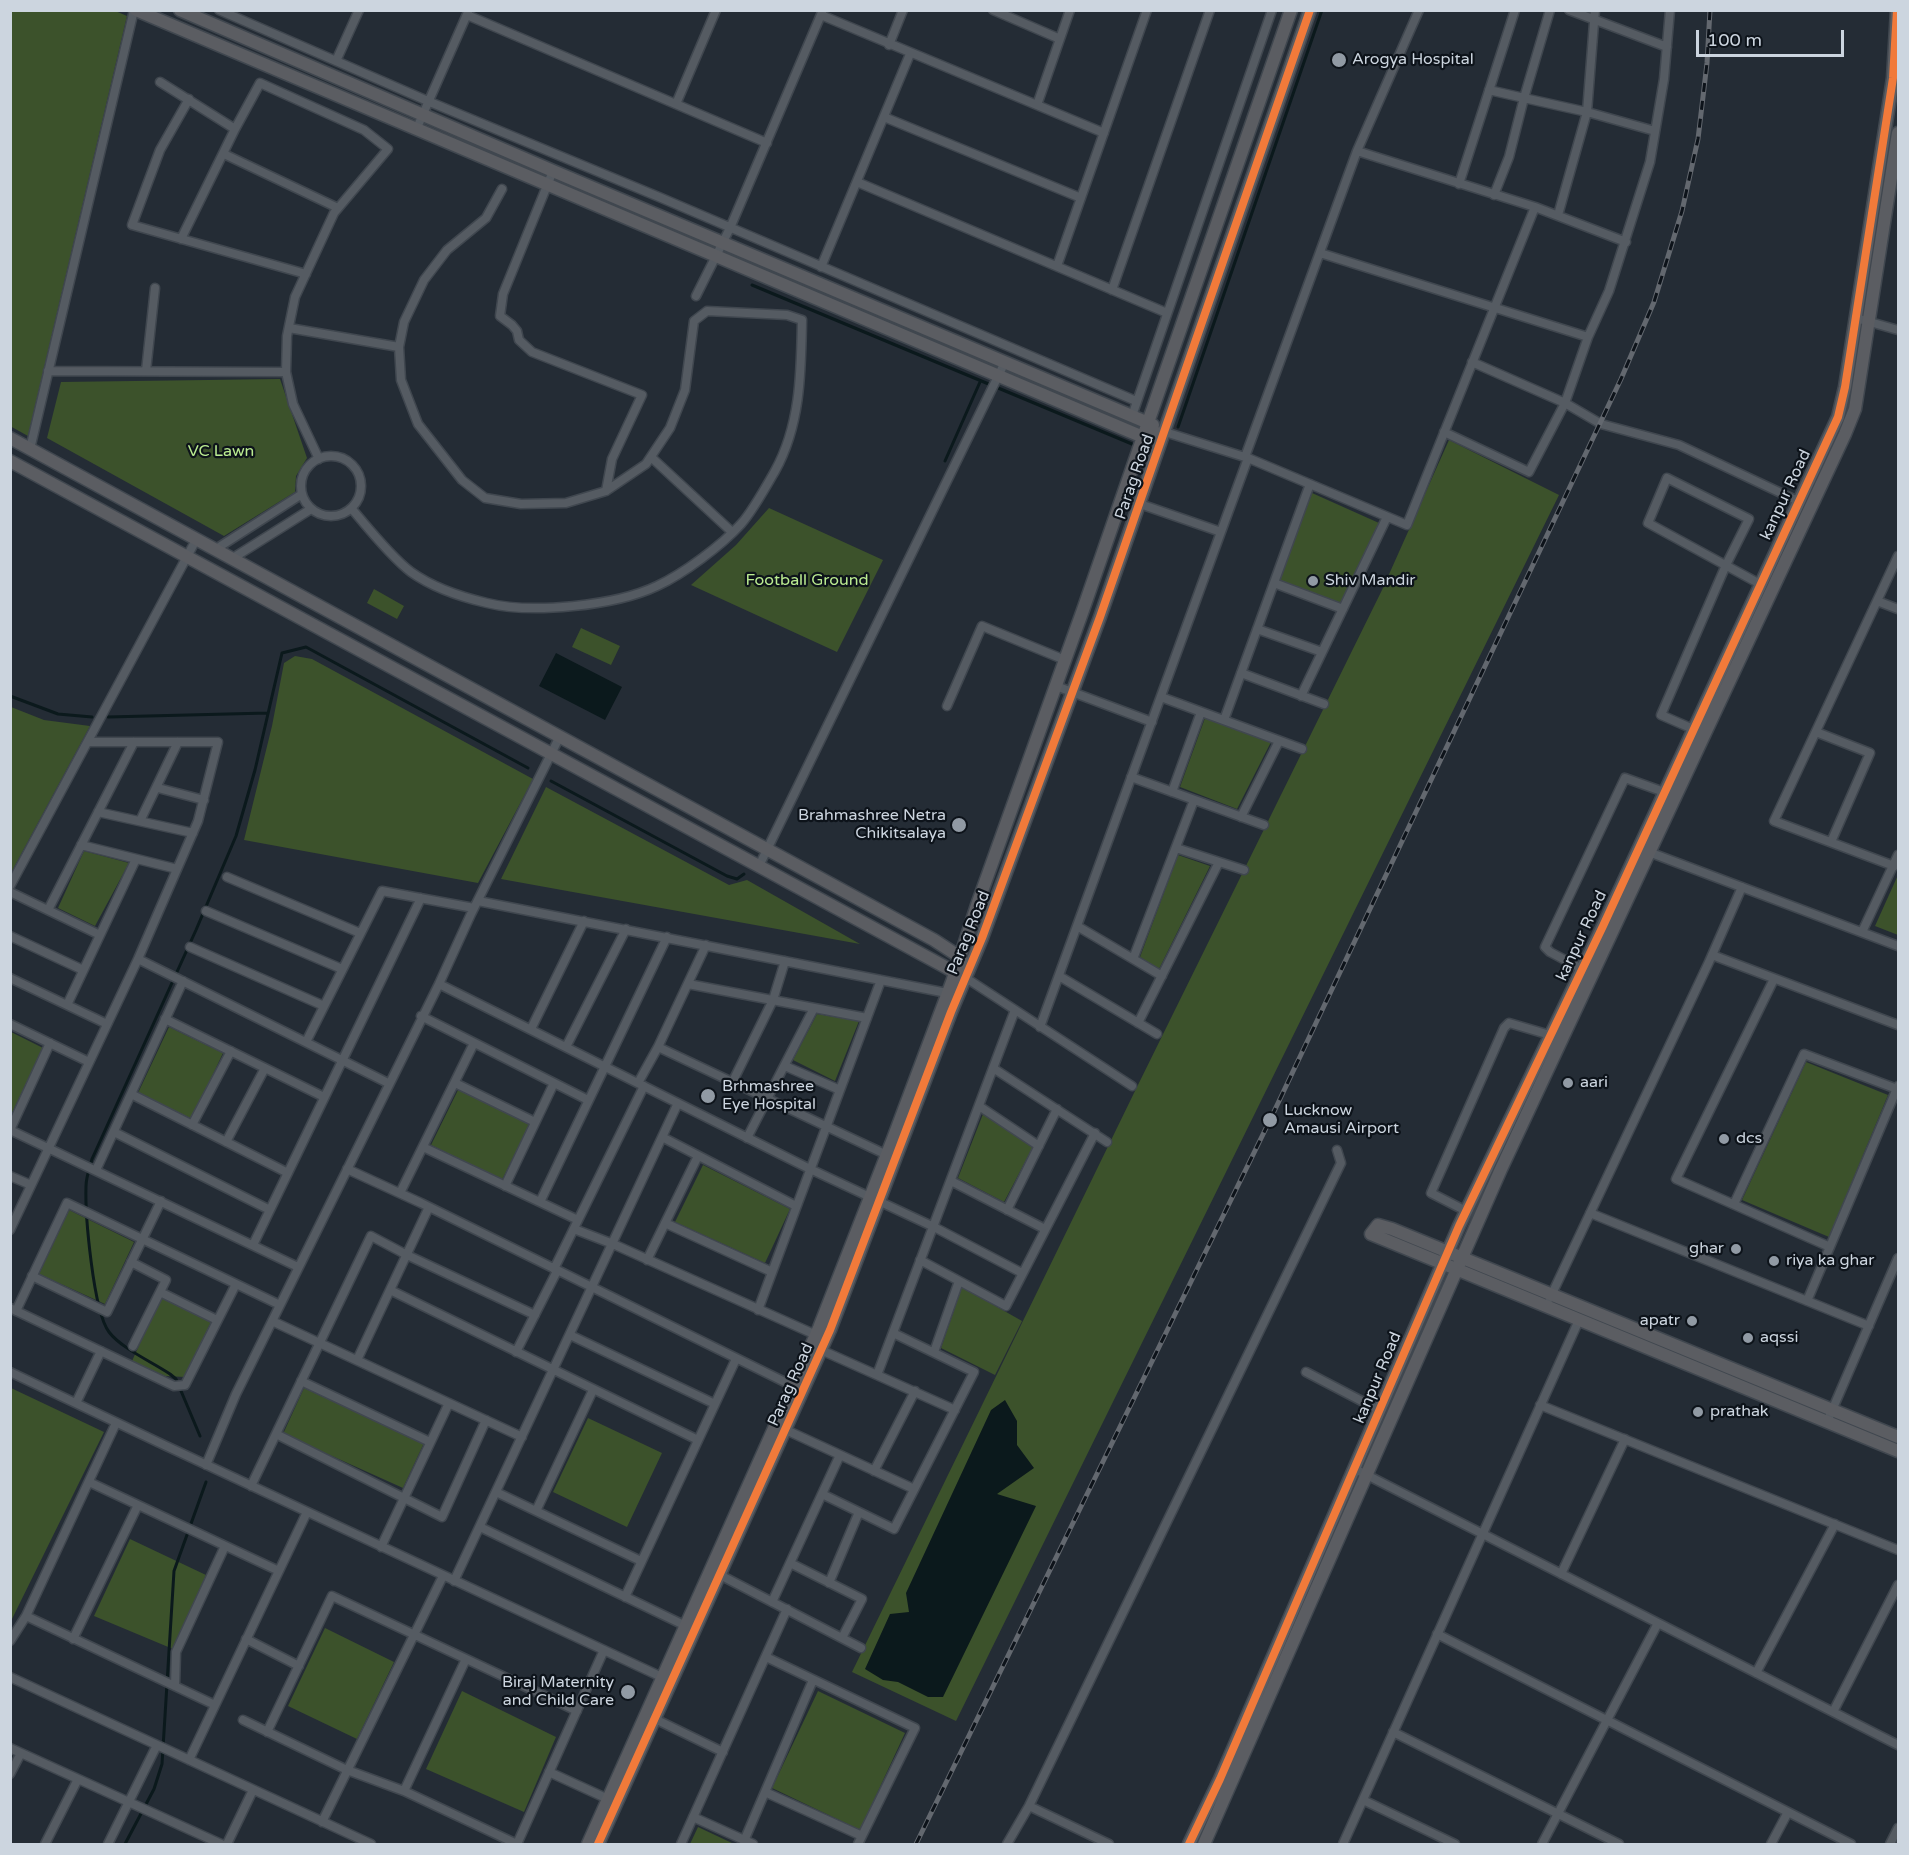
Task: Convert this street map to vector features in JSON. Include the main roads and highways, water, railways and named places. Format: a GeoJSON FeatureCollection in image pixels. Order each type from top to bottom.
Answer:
{"type":"FeatureCollection","features":[{"type":"Feature","properties":{"kind":"waterway"},"geometry":{"type":"LineString","coordinates":[[1178,427],[1322,10]]}},
{"type":"Feature","properties":{"kind":"waterway"},"geometry":{"type":"LineString","coordinates":[[752,285],[1132,444]]}},
{"type":"Feature","properties":{"kind":"waterway"},"geometry":{"type":"LineString","coordinates":[[945,461],[980,382]]}},
{"type":"Feature","properties":{"kind":"waterway"},"geometry":{"type":"LineString","coordinates":[[200,1436],[176,1379],[121,1344],[109,1332],[103,1321],[91,1262],[86,1183],[92,1159],[236,836],[255,770],[282,653],[306,647],[528,768]]}},
{"type":"Feature","properties":{"kind":"waterway"},"geometry":{"type":"LineString","coordinates":[[10,696],[58,714],[92,717]]}},
{"type":"Feature","properties":{"kind":"waterway"},"geometry":{"type":"LineString","coordinates":[[108,717],[268,713]]}},
{"type":"Feature","properties":{"kind":"waterway"},"geometry":{"type":"LineString","coordinates":[[551,781],[727,876],[737,879],[744,874]]}},
{"type":"Feature","properties":{"kind":"waterway"},"geometry":{"type":"LineString","coordinates":[[125,1844],[154,1789],[162,1764],[174,1571],[206,1482]]}},
{"type":"Feature","properties":{"kind":"railway"},"geometry":{"type":"LineString","coordinates":[[916,1844],[1270,1120],[1621,379],[1654,302],[1682,211],[1698,139],[1707,63],[1710,10]]}},
{"type":"Feature","properties":{"kind":"place","name":"Arogya Hospital"},"geometry":{"type":"Point","coordinates":[1339,60]}},
{"type":"Feature","properties":{"kind":"place","name":"Shiv Mandir"},"geometry":{"type":"Point","coordinates":[1313,581]}},
{"type":"Feature","properties":{"kind":"place","name":"Brahmashree Netra Chikitsalaya"},"geometry":{"type":"Point","coordinates":[959,825]}},
{"type":"Feature","properties":{"kind":"place","name":"aari"},"geometry":{"type":"Point","coordinates":[1568,1083]}},
{"type":"Feature","properties":{"kind":"place","name":"Brhmashree Eye Hospital"},"geometry":{"type":"Point","coordinates":[708,1096]}},
{"type":"Feature","properties":{"kind":"place","name":"Lucknow Amausi Airport"},"geometry":{"type":"Point","coordinates":[1270,1120]}},
{"type":"Feature","properties":{"kind":"place","name":"dcs"},"geometry":{"type":"Point","coordinates":[1724,1139]}},
{"type":"Feature","properties":{"kind":"place","name":"ghar"},"geometry":{"type":"Point","coordinates":[1736,1249]}},
{"type":"Feature","properties":{"kind":"place","name":"riya ka ghar"},"geometry":{"type":"Point","coordinates":[1774,1261]}},
{"type":"Feature","properties":{"kind":"place","name":"apatr"},"geometry":{"type":"Point","coordinates":[1692,1321]}},
{"type":"Feature","properties":{"kind":"place","name":"aqssi"},"geometry":{"type":"Point","coordinates":[1748,1338]}},
{"type":"Feature","properties":{"kind":"place","name":"prathak"},"geometry":{"type":"Point","coordinates":[1698,1412]}},
{"type":"Feature","properties":{"kind":"place","name":"Biraj Maternity and Child Care"},"geometry":{"type":"Point","coordinates":[628,1692]}},
{"type":"Feature","properties":{"kind":"park label","name":"VC Lawn"},"geometry":{"type":"Point","coordinates":[221,452]}},
{"type":"Feature","properties":{"kind":"park label","name":"Football Ground"},"geometry":{"type":"Point","coordinates":[807,581]}}]}
